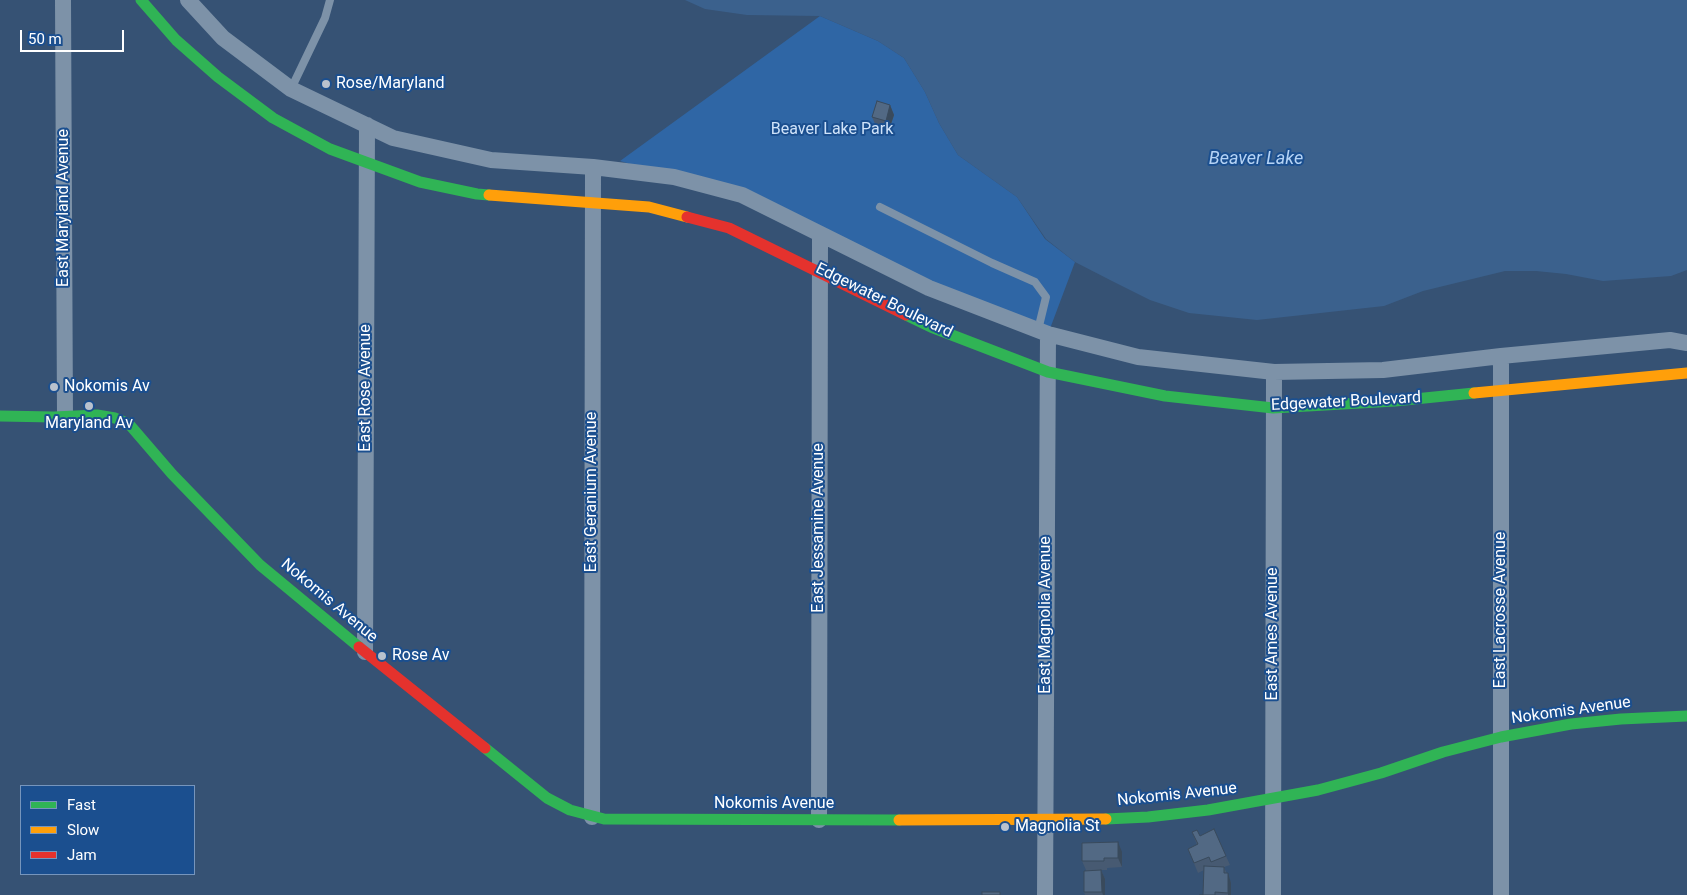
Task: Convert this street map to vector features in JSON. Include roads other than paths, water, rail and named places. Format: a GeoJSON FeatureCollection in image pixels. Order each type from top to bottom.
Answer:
{"type":"FeatureCollection","features":[{"type":"Feature","properties":{"kind":"street","name":"East Maryland Avenue"},"geometry":{"type":"LineString","coordinates":[[63,0],[65,416]]}},
{"type":"Feature","properties":{"kind":"street","name":"Edgewater Boulevard"},"geometry":{"type":"LineString","coordinates":[[141,0],[176,40],[218,77],[273,118],[330,149],[420,182],[478,194],[649,207],[729,228],[931,327],[1048,372],[1165,396],[1273,408],[1395,401],[1687,373]]}},
{"type":"Feature","properties":{"kind":"street","name":"Edgewater Boulevard"},"geometry":{"type":"LineString","coordinates":[[188,0],[223,38],[291,89],[393,138],[491,160],[593,167],[674,178],[742,195],[929,288],[1043,332],[1138,357],[1274,372],[1383,370],[1501,356],[1670,340],[1687,343]]}},
{"type":"Feature","properties":{"kind":"street","name":"East Rose Avenue"},"geometry":{"type":"LineString","coordinates":[[365,652],[367,125]]}},
{"type":"Feature","properties":{"kind":"street","name":"East Geranium Avenue"},"geometry":{"type":"LineString","coordinates":[[592,817],[593,167]]}},
{"type":"Feature","properties":{"kind":"street","name":"East Jessamine Avenue"},"geometry":{"type":"LineString","coordinates":[[820,235],[820,820]]}},
{"type":"Feature","properties":{"kind":"street","name":"East Magnolia Avenue"},"geometry":{"type":"LineString","coordinates":[[1043,332],[1048,372],[1045,895]]}},
{"type":"Feature","properties":{"kind":"street","name":"East Lacrosse Avenue"},"geometry":{"type":"LineString","coordinates":[[1501,356],[1501,895]]}},
{"type":"Feature","properties":{"kind":"street","name":"East Ames Avenue"},"geometry":{"type":"LineString","coordinates":[[1273,895],[1274,372]]}},
{"type":"Feature","properties":{"kind":"street","name":"Nokomis Avenue"},"geometry":{"type":"LineString","coordinates":[[0,416],[106,415],[129,424],[191,495],[242,547],[310,607],[548,798],[570,810],[592,817],[624,820],[1078,820],[1148,817],[1208,810],[1318,790],[1381,773],[1443,752],[1501,737],[1571,724],[1621,719],[1687,716]]}},
{"type":"Feature","properties":{"kind":"lane"},"geometry":{"type":"LineString","coordinates":[[291,89],[325,18],[330,0]]}},
{"type":"Feature","properties":{"kind":"lane"},"geometry":{"type":"LineString","coordinates":[[880,207],[992,263],[1035,282],[1046,297],[1043,332]]}},
{"type":"Feature","properties":{"kind":"water","name":"Beaver Lake"},"geometry":{"type":"Polygon","coordinates":[[[685,0],[1687,0],[1687,270],[1671,276],[1603,281],[1566,274],[1536,271],[1505,271],[1423,291],[1384,306],[1257,320],[1189,313],[1150,300],[1075,262],[1046,239],[1017,197],[958,155],[939,123],[925,92],[904,58],[878,41],[820,16],[747,15],[705,9],[685,0]]]}},
{"type":"Feature","properties":{"kind":"place","name":"Rose/Maryland"},"geometry":{"type":"Point","coordinates":[326,84]}},
{"type":"Feature","properties":{"kind":"place","name":"Nokomis Av"},"geometry":{"type":"Point","coordinates":[54,387]}},
{"type":"Feature","properties":{"kind":"place","name":"Maryland Av"},"geometry":{"type":"Point","coordinates":[89,406]}},
{"type":"Feature","properties":{"kind":"place","name":"Rose Av"},"geometry":{"type":"Point","coordinates":[382,656]}},
{"type":"Feature","properties":{"kind":"place","name":"Magnolia St"},"geometry":{"type":"Point","coordinates":[1005,827]}},
{"type":"Feature","properties":{"kind":"park label","name":"Beaver Lake Park"},"geometry":{"type":"Point","coordinates":[832,130]}}]}
